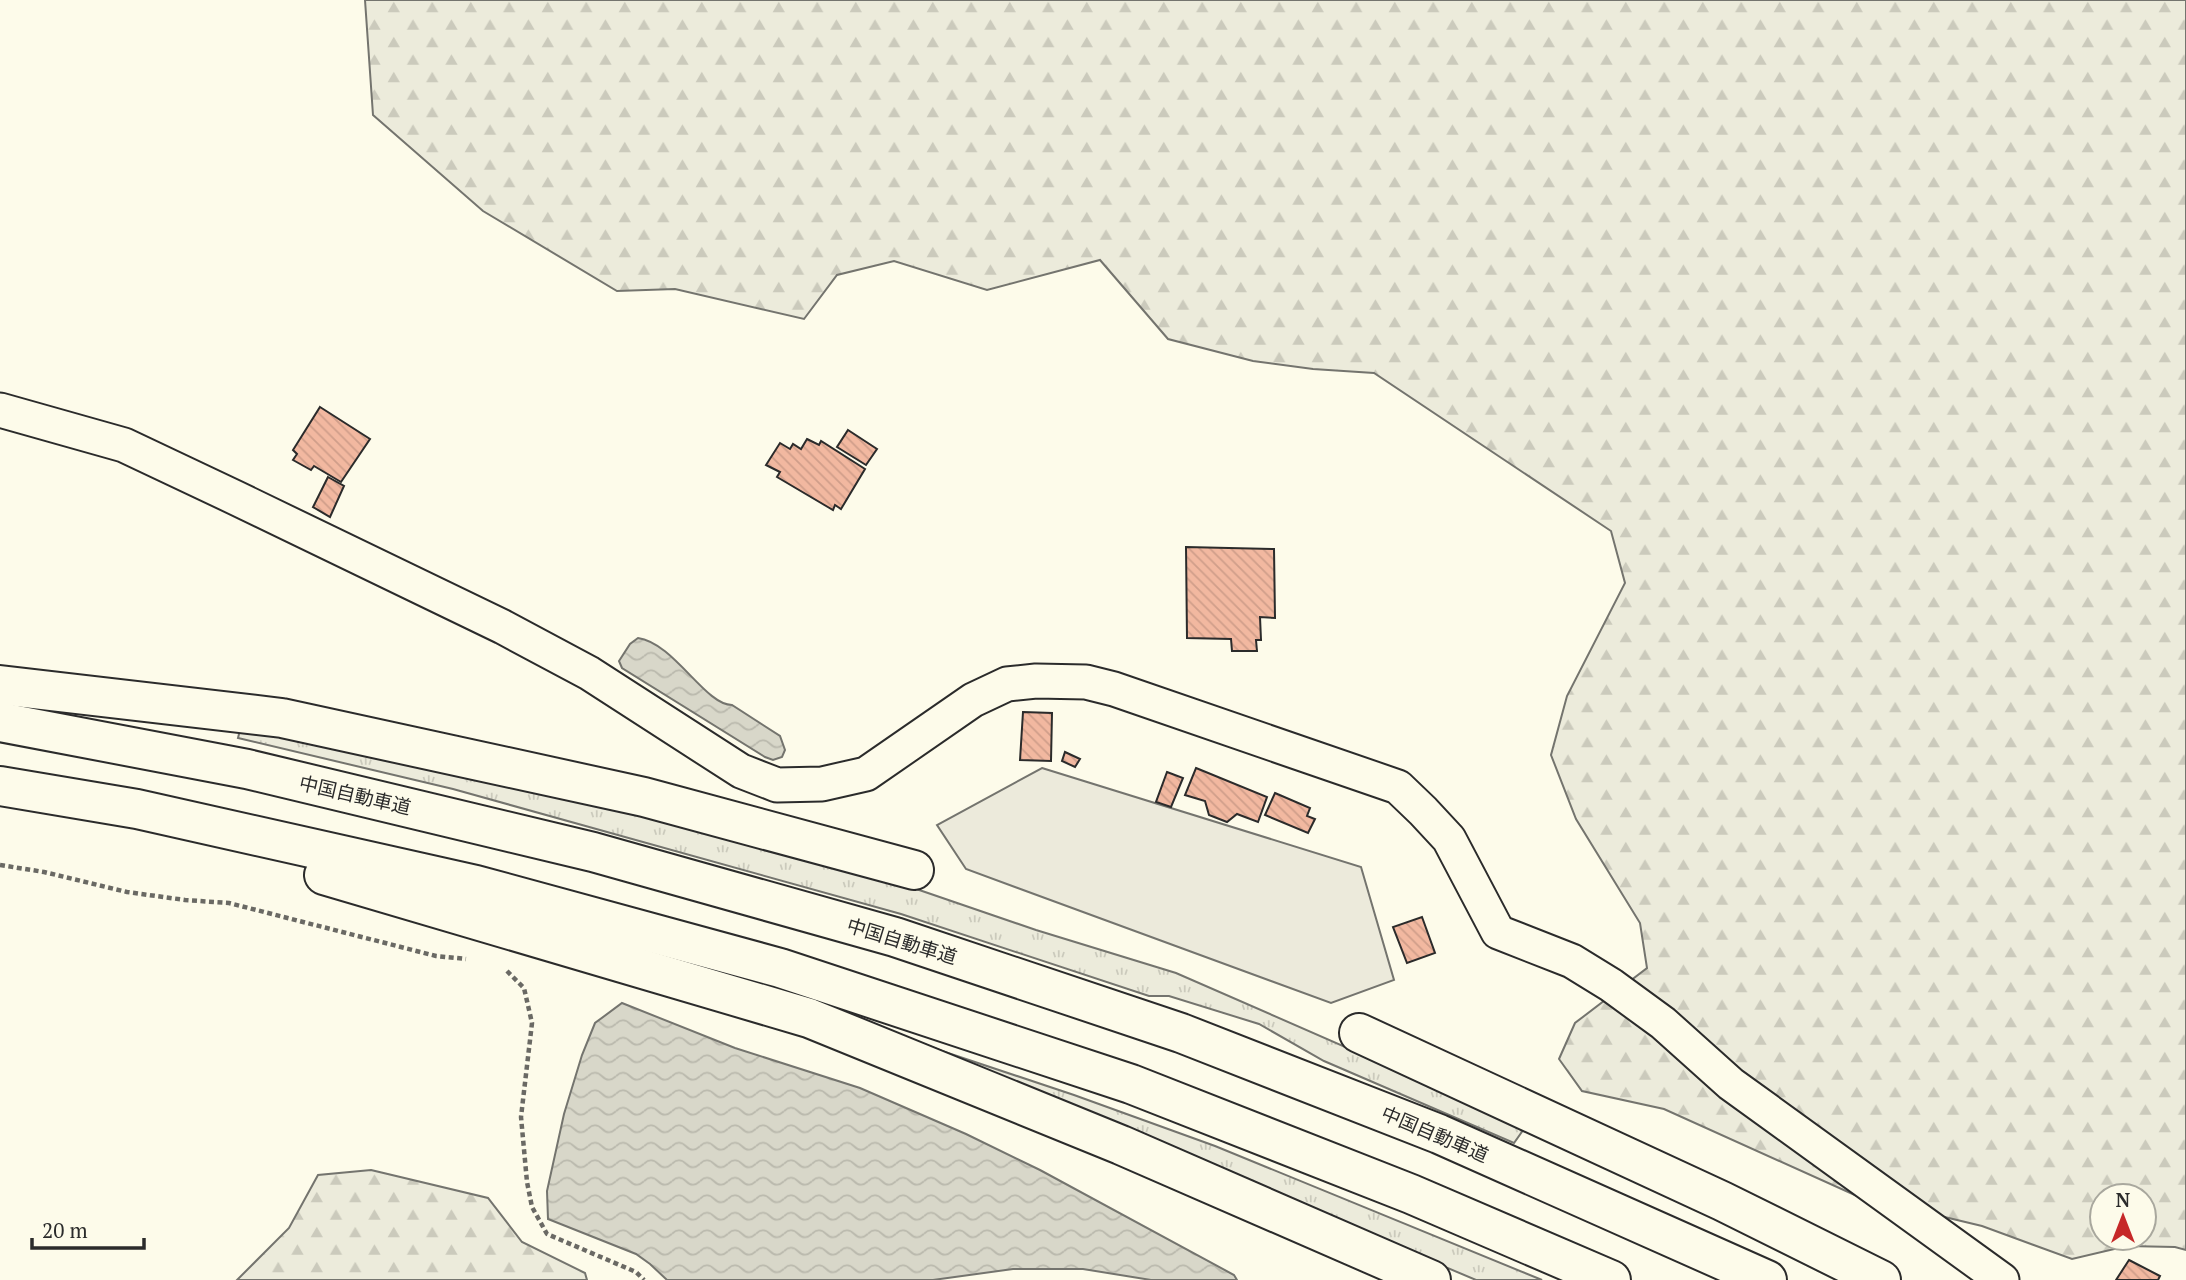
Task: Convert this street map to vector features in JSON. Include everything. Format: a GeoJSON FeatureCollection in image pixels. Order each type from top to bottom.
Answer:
{"type":"FeatureCollection","features":[{"type":"Feature","properties":{"kind":"highway"},"geometry":{"type":"LineString","coordinates":[[0,685],[282,718],[644,797],[914,870]]}},
{"type":"Feature","properties":{"kind":"highway","name":"中国自動車道"},"geometry":{"type":"LineString","coordinates":[[0,722],[247,769],[593,852],[895,937],[1181,1033],[1284,1073],[1439,1134],[1767,1280]]}},
{"type":"Feature","properties":{"kind":"highway"},"geometry":{"type":"LineString","coordinates":[[0,786],[137,809],[476,885],[780,968],[1131,1084],[1411,1194],[1611,1280]]}},
{"type":"Feature","properties":{"kind":"highway"},"geometry":{"type":"LineString","coordinates":[[137,809],[262,856],[809,1018],[1121,1145],[1431,1280]]}},
{"type":"Feature","properties":{"kind":"highway"},"geometry":{"type":"LineString","coordinates":[[1359,1033],[1722,1201],[1881,1280]]}},
{"type":"Feature","properties":{"kind":"street"},"geometry":{"type":"LineString","coordinates":[[0,410],[124,446],[503,627],[589,673],[741,771],[777,785],[822,784],[866,774],[973,700],[1007,684],[1036,681],[1086,682],[1114,690],[1398,788],[1449,839],[1498,932],[1572,961],[1611,985],[1663,1023],[1731,1084],[2002,1280]]}},
{"type":"Feature","properties":{"kind":"path"},"geometry":{"type":"LineString","coordinates":[[0,865],[44,872],[127,892],[229,903],[436,956],[473,960]]}},
{"type":"Feature","properties":{"kind":"path"},"geometry":{"type":"LineString","coordinates":[[506,970],[524,988],[532,1023],[521,1117],[532,1207],[547,1234],[636,1272],[644,1280]]}},
{"type":"Feature","properties":{"kind":"green space"},"geometry":{"type":"Polygon","coordinates":[[[365,0],[2186,0],[2186,1250],[2158,1247],[2158,1182],[2088,1182],[2088,1252],[2102,1252],[2072,1259],[1982,1226],[1857,1196],[1664,1109],[1582,1091],[1559,1059],[1575,1023],[1647,968],[1640,923],[1576,819],[1551,755],[1567,696],[1625,583],[1611,531],[1374,373],[1253,361],[1168,339],[1100,260],[987,290],[894,261],[837,275],[804,319],[675,289],[617,291],[483,211],[373,115],[365,0]]]}},
{"type":"Feature","properties":{"kind":"green space"},"geometry":{"type":"Polygon","coordinates":[[[240,730],[439,762],[858,869],[1036,930],[1176,973],[1526,1126],[1514,1143],[1324,1061],[1259,1024],[1169,996],[1149,996],[901,914],[453,789],[238,738],[240,730]]]}},
{"type":"Feature","properties":{"kind":"green space"},"geometry":{"type":"Polygon","coordinates":[[[858,1018],[942,1051],[1215,1146],[1542,1280],[1476,1280],[858,1018]]]}},
{"type":"Feature","properties":{"kind":"green space"},"geometry":{"type":"Polygon","coordinates":[[[371,1170],[488,1198],[522,1242],[585,1273],[587,1280],[237,1280],[289,1228],[318,1175],[371,1170]]]}},
{"type":"Feature","properties":{"kind":"shaded area"},"geometry":{"type":"Polygon","coordinates":[[[1042,768],[1361,867],[1394,980],[1331,1003],[966,869],[937,825],[1042,768]]]}},
{"type":"Feature","properties":{"kind":"water"},"geometry":{"type":"Polygon","coordinates":[[[638,638],[651,642],[664,651],[711,695],[732,705],[780,736],[785,750],[782,757],[773,760],[765,757],[622,668],[619,661],[630,644],[638,638]]]}},
{"type":"Feature","properties":{"kind":"water"},"geometry":{"type":"Polygon","coordinates":[[[622,1003],[735,1048],[860,1088],[966,1134],[1040,1170],[1234,1275],[1237,1280],[1151,1280],[1083,1269],[1013,1269],[933,1280],[667,1280],[636,1254],[548,1219],[547,1191],[564,1114],[582,1055],[595,1023],[622,1003]]]}},
{"type":"Feature","properties":{"kind":"building"},"geometry":{"type":"Polygon","coordinates":[[[320,407],[370,439],[341,482],[314,466],[311,470],[293,460],[297,454],[293,450],[320,407]]]}},
{"type":"Feature","properties":{"kind":"building"},"geometry":{"type":"Polygon","coordinates":[[[848,430],[877,449],[866,465],[837,447],[848,430]]]}},
{"type":"Feature","properties":{"kind":"building"},"geometry":{"type":"Polygon","coordinates":[[[807,439],[819,445],[821,441],[865,469],[841,509],[835,505],[833,510],[777,477],[780,472],[766,465],[780,443],[790,449],[793,444],[801,449],[807,439]]]}},
{"type":"Feature","properties":{"kind":"building"},"geometry":{"type":"Polygon","coordinates":[[[328,477],[344,486],[330,517],[313,507],[328,477]]]}},
{"type":"Feature","properties":{"kind":"building"},"geometry":{"type":"Polygon","coordinates":[[[1186,547],[1274,549],[1275,618],[1260,617],[1261,640],[1256,640],[1257,651],[1232,651],[1231,639],[1187,638],[1186,547]]]}},
{"type":"Feature","properties":{"kind":"building"},"geometry":{"type":"Polygon","coordinates":[[[1023,712],[1052,713],[1051,761],[1020,760],[1023,712]]]}},
{"type":"Feature","properties":{"kind":"building"},"geometry":{"type":"Polygon","coordinates":[[[1065,752],[1080,759],[1075,767],[1062,761],[1065,752]]]}},
{"type":"Feature","properties":{"kind":"building"},"geometry":{"type":"Polygon","coordinates":[[[1196,768],[1267,797],[1258,822],[1237,814],[1227,822],[1209,815],[1205,801],[1185,795],[1196,768]]]}},
{"type":"Feature","properties":{"kind":"building"},"geometry":{"type":"Polygon","coordinates":[[[1167,772],[1183,778],[1171,807],[1156,802],[1167,772]]]}},
{"type":"Feature","properties":{"kind":"building"},"geometry":{"type":"Polygon","coordinates":[[[1275,793],[1310,808],[1307,816],[1315,819],[1308,833],[1265,815],[1275,793]]]}},
{"type":"Feature","properties":{"kind":"building"},"geometry":{"type":"Polygon","coordinates":[[[1422,917],[1435,953],[1407,963],[1393,927],[1422,917]]]}},
{"type":"Feature","properties":{"kind":"building"},"geometry":{"type":"Polygon","coordinates":[[[2129,1260],[2160,1276],[2158,1280],[2116,1280],[2129,1260]]]}}]}
